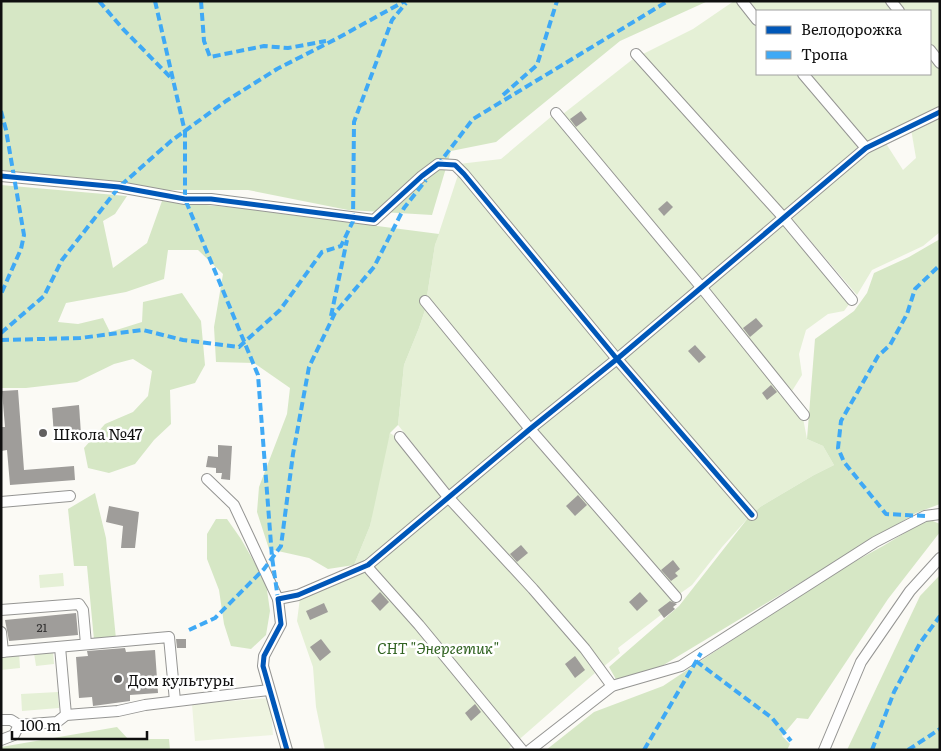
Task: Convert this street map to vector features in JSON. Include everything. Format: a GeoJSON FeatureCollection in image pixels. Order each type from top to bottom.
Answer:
{"type":"FeatureCollection","features":[{"type":"Feature","properties":{"kind":"street"},"geometry":{"type":"LineString","coordinates":[[742,1],[756,19]]}},
{"type":"Feature","properties":{"kind":"street"},"geometry":{"type":"LineString","coordinates":[[931,51],[940,63]]}},
{"type":"Feature","properties":{"kind":"street"},"geometry":{"type":"LineString","coordinates":[[636,54],[783,216],[852,300]]}},
{"type":"Feature","properties":{"kind":"street"},"geometry":{"type":"LineString","coordinates":[[804,75],[866,148]]}},
{"type":"Feature","properties":{"kind":"street"},"geometry":{"type":"LineString","coordinates":[[278,600],[298,594],[368,565],[702,288],[783,216],[866,148],[940,112]]}},
{"type":"Feature","properties":{"kind":"street"},"geometry":{"type":"LineString","coordinates":[[556,113],[702,288],[804,415]]}},
{"type":"Feature","properties":{"kind":"street"},"geometry":{"type":"LineString","coordinates":[[1,176],[119,187],[185,199],[211,199],[374,220],[422,176],[438,164],[455,165],[617,359],[752,515]]}},
{"type":"Feature","properties":{"kind":"street"},"geometry":{"type":"LineString","coordinates":[[424,301],[530,429],[676,597]]}},
{"type":"Feature","properties":{"kind":"street"},"geometry":{"type":"LineString","coordinates":[[400,437],[448,497],[585,649],[612,686]]}},
{"type":"Feature","properties":{"kind":"street"},"geometry":{"type":"LineString","coordinates":[[207,479],[234,505],[278,600],[281,624],[264,656],[263,666],[287,750]]}},
{"type":"Feature","properties":{"kind":"street"},"geometry":{"type":"LineString","coordinates":[[1,502],[70,496]]}},
{"type":"Feature","properties":{"kind":"street"},"geometry":{"type":"LineString","coordinates":[[530,750],[612,686],[681,666],[875,542],[925,516],[940,514]]}},
{"type":"Feature","properties":{"kind":"street"},"geometry":{"type":"LineString","coordinates":[[824,750],[861,662],[910,592],[940,558]]}},
{"type":"Feature","properties":{"kind":"street"},"geometry":{"type":"LineString","coordinates":[[368,565],[370,570],[419,625],[522,750]]}},
{"type":"Feature","properties":{"kind":"street"},"geometry":{"type":"LineString","coordinates":[[1,610],[79,604],[83,610],[86,644]]}},
{"type":"Feature","properties":{"kind":"street"},"geometry":{"type":"LineString","coordinates":[[1,632],[2,652],[169,637],[175,701]]}},
{"type":"Feature","properties":{"kind":"street"},"geometry":{"type":"LineString","coordinates":[[60,647],[66,715]]}},
{"type":"Feature","properties":{"kind":"street"},"geometry":{"type":"LineString","coordinates":[[1,720],[11,720],[19,725],[57,722],[66,715],[118,711],[145,705],[269,690]]}},
{"type":"Feature","properties":{"kind":"street"},"geometry":{"type":"LineString","coordinates":[[1,740],[14,735],[19,725]]}},
{"type":"Feature","properties":{"kind":"green space"},"geometry":{"type":"Polygon","coordinates":[[[1,1],[708,1],[620,41],[496,142],[451,151],[432,215],[348,210],[248,190],[146,190],[103,182],[1,170],[1,1]]]}},
{"type":"Feature","properties":{"kind":"green space"},"geometry":{"type":"Polygon","coordinates":[[[734,1],[940,1],[940,107],[859,146],[702,283],[617,354],[459,164],[501,159],[552,116],[563,114],[633,59],[693,29],[734,1]]]}},
{"type":"Feature","properties":{"kind":"green space"},"geometry":{"type":"Polygon","coordinates":[[[940,116],[940,232],[923,246],[872,270],[857,295],[791,218],[868,151],[885,142],[903,170],[916,158],[911,129],[940,116]]]}},
{"type":"Feature","properties":{"kind":"green space"},"geometry":{"type":"Polygon","coordinates":[[[458,175],[611,357],[531,424],[427,296],[435,245],[458,175]]]}},
{"type":"Feature","properties":{"kind":"green space"},"geometry":{"type":"Polygon","coordinates":[[[1,185],[127,196],[115,214],[103,221],[113,268],[147,243],[162,201],[239,208],[439,234],[435,245],[425,301],[426,307],[404,365],[398,425],[390,433],[370,526],[354,565],[328,569],[309,558],[269,549],[257,512],[259,487],[287,414],[290,388],[254,363],[216,362],[214,327],[223,274],[198,250],[168,250],[164,279],[126,292],[66,303],[58,322],[78,324],[103,318],[110,332],[142,322],[143,302],[182,293],[201,321],[205,365],[195,383],[170,390],[171,424],[154,440],[135,464],[109,473],[88,468],[84,448],[105,424],[133,412],[148,396],[152,371],[133,359],[114,364],[77,382],[26,388],[1,388],[1,185]]]}},
{"type":"Feature","properties":{"kind":"green space"},"geometry":{"type":"Polygon","coordinates":[[[784,221],[850,303],[844,311],[828,314],[806,330],[799,354],[802,375],[792,391],[708,288],[784,221]]]}},
{"type":"Feature","properties":{"kind":"green space"},"geometry":{"type":"Polygon","coordinates":[[[940,239],[940,504],[916,513],[622,690],[609,667],[679,606],[748,518],[760,507],[834,465],[823,446],[807,439],[815,339],[854,311],[867,293],[874,273],[909,257],[940,239]]]}},
{"type":"Feature","properties":{"kind":"green space"},"geometry":{"type":"Polygon","coordinates":[[[700,293],[803,418],[807,439],[823,446],[834,465],[760,507],[752,514],[622,358],[700,293]]]}},
{"type":"Feature","properties":{"kind":"green space"},"geometry":{"type":"Polygon","coordinates":[[[426,307],[525,426],[525,431],[450,490],[398,425],[404,365],[426,307]]]}},
{"type":"Feature","properties":{"kind":"green space"},"geometry":{"type":"Polygon","coordinates":[[[616,364],[748,518],[692,585],[678,595],[536,430],[616,364]]]}},
{"type":"Feature","properties":{"kind":"green space"},"geometry":{"type":"Polygon","coordinates":[[[390,433],[399,439],[443,497],[367,560],[354,565],[370,526],[380,466],[390,433]]]}},
{"type":"Feature","properties":{"kind":"green space"},"geometry":{"type":"Polygon","coordinates":[[[528,436],[645,566],[675,604],[618,648],[620,653],[602,668],[455,497],[528,436]]]}},
{"type":"Feature","properties":{"kind":"green space"},"geometry":{"type":"Polygon","coordinates":[[[95,493],[106,538],[116,639],[94,640],[87,566],[74,566],[68,509],[95,493]]]}},
{"type":"Feature","properties":{"kind":"green space","name":"СНТ \"Энергетик\""},"geometry":{"type":"Polygon","coordinates":[[[448,504],[570,637],[595,673],[507,750],[325,750],[316,707],[313,667],[297,621],[300,598],[370,570],[448,504]]]}},
{"type":"Feature","properties":{"kind":"green space"},"geometry":{"type":"Polygon","coordinates":[[[216,519],[227,519],[257,567],[264,569],[270,611],[266,635],[251,649],[231,646],[224,624],[219,590],[207,559],[207,534],[216,519]]]}},
{"type":"Feature","properties":{"kind":"green space"},"geometry":{"type":"Polygon","coordinates":[[[928,519],[940,524],[940,532],[888,599],[808,719],[797,718],[782,736],[790,744],[787,750],[546,750],[594,712],[663,686],[832,574],[928,519]]]}},
{"type":"Feature","properties":{"kind":"green space"},"geometry":{"type":"Polygon","coordinates":[[[63,573],[64,586],[40,588],[39,575],[63,573]]]}},
{"type":"Feature","properties":{"kind":"green space"},"geometry":{"type":"Polygon","coordinates":[[[940,575],[940,750],[847,750],[920,596],[940,575]]]}},
{"type":"Feature","properties":{"kind":"green space"},"geometry":{"type":"Polygon","coordinates":[[[53,651],[54,664],[36,666],[34,653],[53,651]]]}},
{"type":"Feature","properties":{"kind":"green space"},"geometry":{"type":"Polygon","coordinates":[[[19,652],[20,668],[1,670],[1,654],[19,652]]]}},
{"type":"Feature","properties":{"kind":"green space"},"geometry":{"type":"Polygon","coordinates":[[[58,692],[59,708],[22,711],[21,694],[58,692]]]}},
{"type":"Feature","properties":{"kind":"green space"},"geometry":{"type":"Polygon","coordinates":[[[270,698],[273,735],[195,741],[192,704],[270,698]]]}},
{"type":"Feature","properties":{"kind":"green space"},"geometry":{"type":"Polygon","coordinates":[[[117,727],[128,739],[169,739],[170,750],[1,750],[1,747],[117,727]]]}},
{"type":"Feature","properties":{"kind":"building"},"geometry":{"type":"Polygon","coordinates":[[[581,111],[587,119],[576,127],[570,119],[581,111]]]}},
{"type":"Feature","properties":{"kind":"building"},"geometry":{"type":"Polygon","coordinates":[[[667,201],[673,207],[664,216],[658,209],[667,201]]]}},
{"type":"Feature","properties":{"kind":"building"},"geometry":{"type":"Polygon","coordinates":[[[756,318],[763,326],[750,337],[743,328],[756,318]]]}},
{"type":"Feature","properties":{"kind":"building"},"geometry":{"type":"Polygon","coordinates":[[[695,345],[706,357],[699,363],[688,351],[695,345]]]}},
{"type":"Feature","properties":{"kind":"building"},"geometry":{"type":"Polygon","coordinates":[[[771,385],[777,392],[767,400],[762,393],[771,385]]]}},
{"type":"Feature","properties":{"kind":"building"},"geometry":{"type":"Polygon","coordinates":[[[18,390],[24,470],[74,466],[75,480],[10,485],[7,450],[1,451],[1,427],[5,427],[2,391],[18,390]]]}},
{"type":"Feature","properties":{"kind":"building"},"geometry":{"type":"Polygon","coordinates":[[[79,405],[81,434],[54,436],[52,408],[79,405]]]}},
{"type":"Feature","properties":{"kind":"building"},"geometry":{"type":"Polygon","coordinates":[[[218,445],[232,446],[230,480],[221,479],[222,473],[216,473],[216,468],[206,467],[208,456],[218,457],[218,445]]]}},
{"type":"Feature","properties":{"kind":"building"},"geometry":{"type":"Polygon","coordinates":[[[578,495],[587,505],[575,516],[566,506],[578,495]]]}},
{"type":"Feature","properties":{"kind":"building"},"geometry":{"type":"Polygon","coordinates":[[[109,506],[139,512],[135,548],[121,548],[123,526],[106,522],[109,506]]]}},
{"type":"Feature","properties":{"kind":"building"},"geometry":{"type":"Polygon","coordinates":[[[521,545],[528,553],[517,562],[510,554],[521,545]]]}},
{"type":"Feature","properties":{"kind":"building"},"geometry":{"type":"Polygon","coordinates":[[[673,560],[680,569],[675,573],[678,576],[671,581],[661,570],[673,560]]]}},
{"type":"Feature","properties":{"kind":"building"},"geometry":{"type":"Polygon","coordinates":[[[380,592],[389,602],[380,611],[371,601],[380,592]]]}},
{"type":"Feature","properties":{"kind":"building"},"geometry":{"type":"Polygon","coordinates":[[[640,592],[648,601],[637,611],[629,602],[640,592]]]}},
{"type":"Feature","properties":{"kind":"building"},"geometry":{"type":"Polygon","coordinates":[[[670,601],[677,604],[673,607],[675,609],[664,618],[658,610],[670,601]]]}},
{"type":"Feature","properties":{"kind":"building"},"geometry":{"type":"Polygon","coordinates":[[[324,603],[328,612],[310,620],[306,611],[324,603]]]}},
{"type":"Feature","properties":{"kind":"building"},"geometry":{"type":"Polygon","coordinates":[[[76,613],[78,635],[9,641],[5,620],[76,613]]]}},
{"type":"Feature","properties":{"kind":"building"},"geometry":{"type":"Polygon","coordinates":[[[176,639],[186,639],[186,648],[177,648],[176,639]]]}},
{"type":"Feature","properties":{"kind":"building"},"geometry":{"type":"Polygon","coordinates":[[[321,639],[331,652],[320,661],[310,647],[321,639]]]}},
{"type":"Feature","properties":{"kind":"building","name":"Дом культуры"},"geometry":{"type":"Polygon","coordinates":[[[125,648],[126,652],[155,650],[158,693],[130,695],[130,701],[93,706],[92,697],[79,698],[76,657],[88,656],[87,651],[125,648]]]}},
{"type":"Feature","properties":{"kind":"building"},"geometry":{"type":"Polygon","coordinates":[[[575,656],[585,670],[575,678],[565,664],[575,656]]]}},
{"type":"Feature","properties":{"kind":"building"},"geometry":{"type":"Polygon","coordinates":[[[475,704],[481,712],[471,721],[465,713],[475,704]]]}},
{"type":"Feature","properties":{"kind":"marked path"},"geometry":{"type":"LineString","coordinates":[[99,1],[123,29],[173,80]]}},
{"type":"Feature","properties":{"kind":"marked path"},"geometry":{"type":"LineString","coordinates":[[155,1],[185,132],[185,199],[258,375],[272,557],[278,599]]}},
{"type":"Feature","properties":{"kind":"marked path"},"geometry":{"type":"LineString","coordinates":[[201,1],[204,41],[210,57],[264,46],[288,48],[326,41]]}},
{"type":"Feature","properties":{"kind":"marked path"},"geometry":{"type":"LineString","coordinates":[[1,333],[44,296],[62,260],[119,187],[171,141],[226,101],[277,69],[405,1]]}},
{"type":"Feature","properties":{"kind":"marked path"},"geometry":{"type":"LineString","coordinates":[[503,95],[537,65],[557,1]]}},
{"type":"Feature","properties":{"kind":"marked path"},"geometry":{"type":"LineString","coordinates":[[437,166],[473,119],[668,1]]}},
{"type":"Feature","properties":{"kind":"marked path"},"geometry":{"type":"LineString","coordinates":[[353,221],[354,122],[392,20],[406,3]]}},
{"type":"Feature","properties":{"kind":"marked path"},"geometry":{"type":"LineString","coordinates":[[1,111],[24,235],[21,249],[1,294]]}},
{"type":"Feature","properties":{"kind":"marked path"},"geometry":{"type":"LineString","coordinates":[[189,630],[215,618],[264,569],[281,546],[293,454],[309,367],[335,313],[374,267],[404,208],[426,180]]}},
{"type":"Feature","properties":{"kind":"marked path"},"geometry":{"type":"LineString","coordinates":[[1,340],[80,338],[143,330],[183,340],[239,347],[280,310],[322,252],[341,246],[355,217]]}},
{"type":"Feature","properties":{"kind":"marked path"},"geometry":{"type":"LineString","coordinates":[[331,316],[347,240]]}},
{"type":"Feature","properties":{"kind":"marked path"},"geometry":{"type":"LineString","coordinates":[[925,516],[886,514],[844,462],[838,448],[841,421],[878,356],[890,345],[907,314],[915,289],[940,265]]}},
{"type":"Feature","properties":{"kind":"marked path"},"geometry":{"type":"LineString","coordinates":[[872,750],[894,692],[920,643],[940,616]]}},
{"type":"Feature","properties":{"kind":"marked path"},"geometry":{"type":"LineString","coordinates":[[644,750],[701,653]]}},
{"type":"Feature","properties":{"kind":"marked path"},"geometry":{"type":"LineString","coordinates":[[696,661],[772,718],[791,741]]}},
{"type":"Feature","properties":{"kind":"marked path"},"geometry":{"type":"LineString","coordinates":[[908,750],[940,729]]}},
{"type":"Feature","properties":{"kind":"cycle path"},"geometry":{"type":"LineString","coordinates":[[287,750],[263,666],[264,656],[281,624],[278,599],[298,595],[368,565],[530,429],[617,359],[866,148],[940,112]]}},
{"type":"Feature","properties":{"kind":"cycle path"},"geometry":{"type":"LineString","coordinates":[[1,176],[119,187],[185,199],[211,199],[374,220],[422,176],[438,164],[455,165],[617,359],[752,515]]}},
{"type":"Feature","properties":{"kind":"place","name":"Школа №47"},"geometry":{"type":"Point","coordinates":[43,433]}},
{"type":"Feature","properties":{"kind":"place","name":"Дом культуры"},"geometry":{"type":"Point","coordinates":[118,679]}}]}
